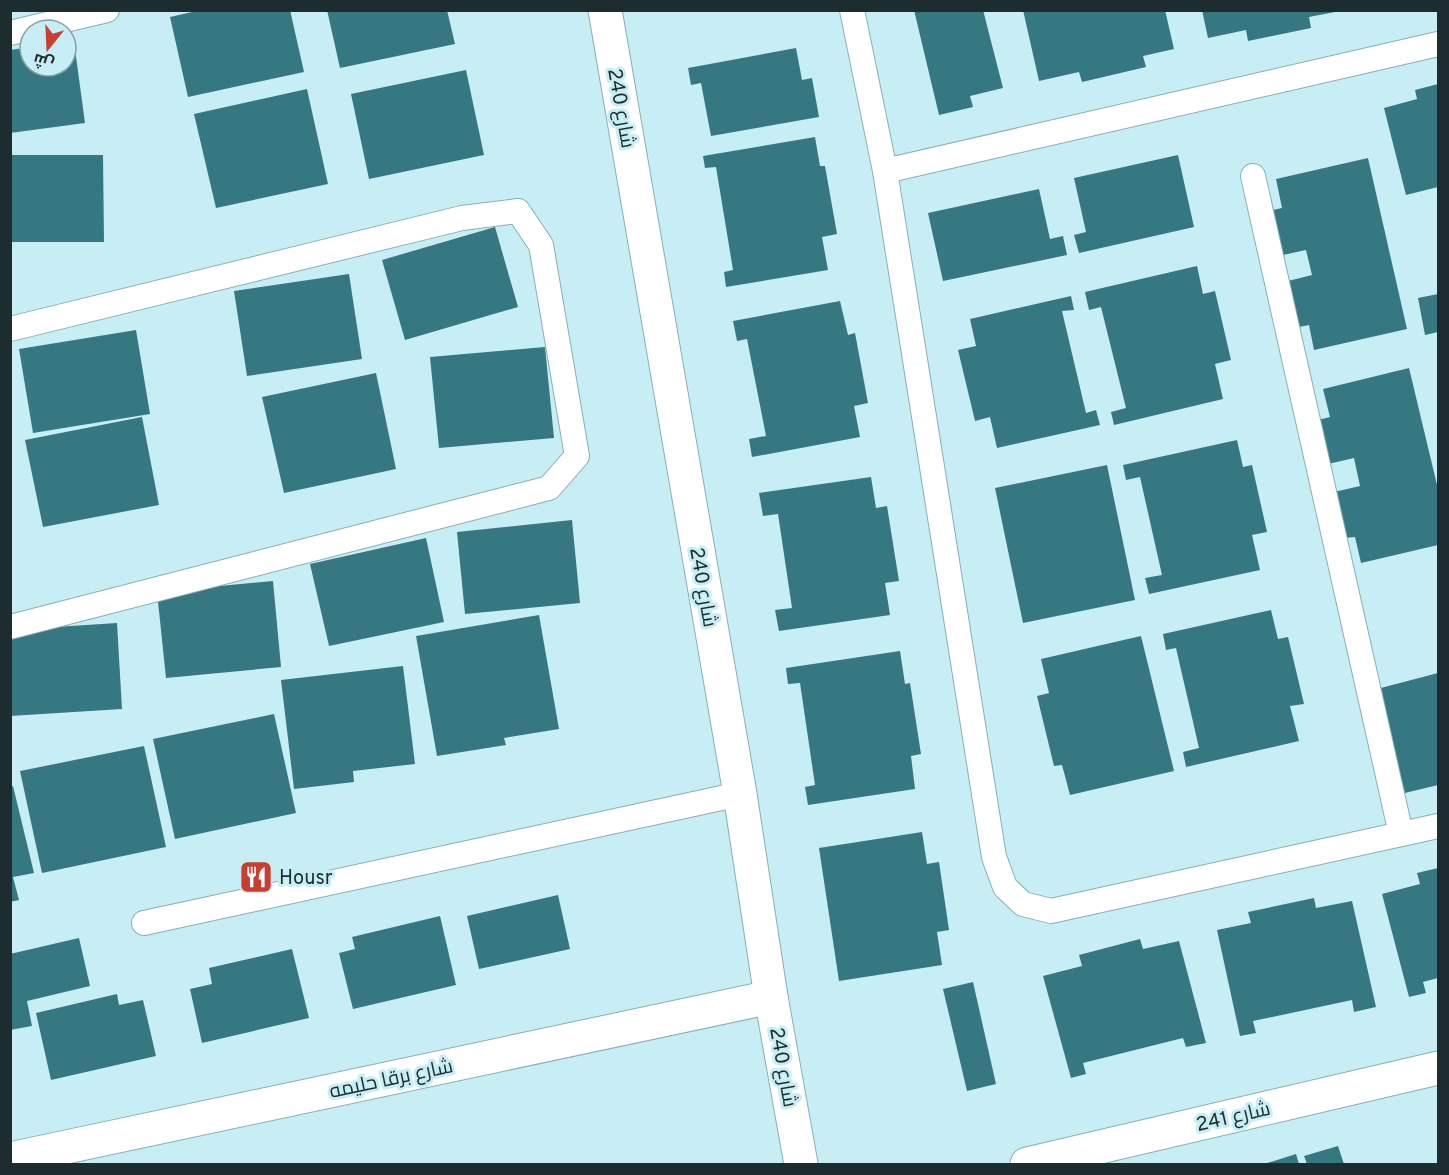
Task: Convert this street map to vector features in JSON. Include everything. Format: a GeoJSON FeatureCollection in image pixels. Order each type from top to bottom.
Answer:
{"type":"FeatureCollection","features":[{"type":"Feature","properties":{"kind":"street","name":"شارع 240"},"geometry":{"type":"LineString","coordinates":[[605,10],[740,794],[771,997],[801,1164]]}},
{"type":"Feature","properties":{"kind":"street","name":"شارع برقا حليمه"},"geometry":{"type":"LineString","coordinates":[[10,1159],[771,997]]}},
{"type":"Feature","properties":{"kind":"street","name":"شارع 241"},"geometry":{"type":"LineString","coordinates":[[1027,1164],[1438,1068]]}},
{"type":"Feature","properties":{"kind":"lane"},"geometry":{"type":"LineString","coordinates":[[10,33],[106,10]]}},
{"type":"Feature","properties":{"kind":"lane"},"geometry":{"type":"LineString","coordinates":[[852,10],[885,171],[994,857],[1005,887],[1023,904],[1051,911],[1438,826]]}},
{"type":"Feature","properties":{"kind":"lane"},"geometry":{"type":"LineString","coordinates":[[885,171],[1438,44]]}},
{"type":"Feature","properties":{"kind":"lane"},"geometry":{"type":"LineString","coordinates":[[1253,176],[1401,834]]}},
{"type":"Feature","properties":{"kind":"lane"},"geometry":{"type":"LineString","coordinates":[[10,329],[462,218],[518,211],[541,245],[577,456],[549,488],[10,627]]}},
{"type":"Feature","properties":{"kind":"lane"},"geometry":{"type":"LineString","coordinates":[[144,923],[740,794]]}},
{"type":"Feature","properties":{"kind":"building"},"geometry":{"type":"Polygon","coordinates":[[[201,10],[290,10],[304,72],[188,97],[170,17],[201,10]]]}},
{"type":"Feature","properties":{"kind":"building"},"geometry":{"type":"Polygon","coordinates":[[[327,10],[447,10],[455,44],[340,68],[327,10]]]}},
{"type":"Feature","properties":{"kind":"building"},"geometry":{"type":"Polygon","coordinates":[[[914,10],[983,10],[1003,88],[970,96],[973,107],[939,115],[914,10]]]}},
{"type":"Feature","properties":{"kind":"building"},"geometry":{"type":"Polygon","coordinates":[[[1023,10],[1165,10],[1174,49],[1143,56],[1146,67],[1082,82],[1079,72],[1039,81],[1023,10]]]}},
{"type":"Feature","properties":{"kind":"building"},"geometry":{"type":"Polygon","coordinates":[[[1202,10],[1335,10],[1335,12],[1309,17],[1311,28],[1248,41],[1246,30],[1208,38],[1202,10]]]}},
{"type":"Feature","properties":{"kind":"building"},"geometry":{"type":"Polygon","coordinates":[[[796,48],[802,80],[812,78],[819,117],[711,136],[701,83],[691,85],[688,68],[796,48]]]}},
{"type":"Feature","properties":{"kind":"building"},"geometry":{"type":"Polygon","coordinates":[[[18,49],[18,78],[78,78],[78,71],[85,123],[10,133],[10,50],[18,49]]]}},
{"type":"Feature","properties":{"kind":"building"},"geometry":{"type":"Polygon","coordinates":[[[466,70],[484,155],[369,179],[351,94],[466,70]]]}},
{"type":"Feature","properties":{"kind":"building"},"geometry":{"type":"Polygon","coordinates":[[[1438,84],[1438,187],[1406,195],[1384,108],[1417,99],[1415,90],[1438,84]]]}},
{"type":"Feature","properties":{"kind":"building"},"geometry":{"type":"Polygon","coordinates":[[[307,89],[328,184],[216,208],[194,114],[307,89]]]}},
{"type":"Feature","properties":{"kind":"building"},"geometry":{"type":"Polygon","coordinates":[[[815,137],[820,166],[825,166],[837,234],[822,237],[828,270],[726,287],[724,272],[733,270],[716,167],[705,168],[703,156],[815,137]]]}},
{"type":"Feature","properties":{"kind":"building"},"geometry":{"type":"Polygon","coordinates":[[[10,155],[103,155],[104,242],[10,242],[10,155]]]}},
{"type":"Feature","properties":{"kind":"building"},"geometry":{"type":"Polygon","coordinates":[[[1178,155],[1194,227],[1079,253],[1074,235],[1086,232],[1074,178],[1178,155]]]}},
{"type":"Feature","properties":{"kind":"building"},"geometry":{"type":"Polygon","coordinates":[[[1368,158],[1407,329],[1314,350],[1309,325],[1299,327],[1288,281],[1312,275],[1306,250],[1283,255],[1273,210],[1282,208],[1276,179],[1368,158]]]}},
{"type":"Feature","properties":{"kind":"building"},"geometry":{"type":"Polygon","coordinates":[[[1039,189],[1050,239],[1063,236],[1067,255],[943,281],[928,213],[1039,189]]]}},
{"type":"Feature","properties":{"kind":"building"},"geometry":{"type":"Polygon","coordinates":[[[495,227],[518,307],[405,340],[382,260],[495,227]]]}},
{"type":"Feature","properties":{"kind":"building"},"geometry":{"type":"Polygon","coordinates":[[[1197,266],[1203,294],[1215,291],[1231,360],[1215,364],[1223,399],[1114,425],[1111,412],[1126,408],[1101,307],[1089,310],[1085,292],[1197,266]]]}},
{"type":"Feature","properties":{"kind":"building"},"geometry":{"type":"Polygon","coordinates":[[[349,274],[362,359],[247,376],[234,291],[349,274]]]}},
{"type":"Feature","properties":{"kind":"building"},"geometry":{"type":"Polygon","coordinates":[[[1438,294],[1438,332],[1425,335],[1418,298],[1438,294]]]}},
{"type":"Feature","properties":{"kind":"building"},"geometry":{"type":"Polygon","coordinates":[[[1071,296],[1074,310],[1062,311],[1086,413],[1096,410],[1100,425],[997,448],[990,417],[975,421],[958,350],[976,346],[970,319],[1071,296]]]}},
{"type":"Feature","properties":{"kind":"building"},"geometry":{"type":"Polygon","coordinates":[[[840,301],[848,335],[855,333],[868,403],[854,406],[860,437],[752,457],[749,439],[766,436],[747,339],[737,341],[733,321],[840,301]]]}},
{"type":"Feature","properties":{"kind":"building"},"geometry":{"type":"Polygon","coordinates":[[[136,330],[150,414],[33,433],[19,349],[136,330]]]}},
{"type":"Feature","properties":{"kind":"building"},"geometry":{"type":"Polygon","coordinates":[[[545,347],[554,438],[439,448],[430,357],[545,347]]]}},
{"type":"Feature","properties":{"kind":"building"},"geometry":{"type":"Polygon","coordinates":[[[1409,368],[1438,489],[1438,545],[1361,563],[1355,537],[1344,538],[1334,492],[1360,486],[1354,458],[1328,464],[1318,420],[1330,417],[1323,389],[1409,368]]]}},
{"type":"Feature","properties":{"kind":"building"},"geometry":{"type":"Polygon","coordinates":[[[376,373],[396,469],[284,493],[262,397],[376,373]]]}},
{"type":"Feature","properties":{"kind":"building"},"geometry":{"type":"Polygon","coordinates":[[[142,417],[159,505],[43,527],[25,440],[142,417]]]}},
{"type":"Feature","properties":{"kind":"building"},"geometry":{"type":"Polygon","coordinates":[[[1237,440],[1243,467],[1252,465],[1267,532],[1252,535],[1260,570],[1149,594],[1145,578],[1162,575],[1140,477],[1126,480],[1123,465],[1237,440]]]}},
{"type":"Feature","properties":{"kind":"building"},"geometry":{"type":"Polygon","coordinates":[[[1107,465],[1135,600],[1023,623],[995,488],[1107,465]]]}},
{"type":"Feature","properties":{"kind":"building"},"geometry":{"type":"Polygon","coordinates":[[[871,477],[876,508],[887,506],[899,581],[885,583],[890,615],[779,631],[775,610],[792,608],[778,514],[763,516],[759,493],[871,477]]]}},
{"type":"Feature","properties":{"kind":"building"},"geometry":{"type":"Polygon","coordinates":[[[572,520],[580,603],[465,614],[457,532],[572,520]]]}},
{"type":"Feature","properties":{"kind":"building"},"geometry":{"type":"Polygon","coordinates":[[[426,538],[444,622],[329,646],[310,564],[426,538]]]}},
{"type":"Feature","properties":{"kind":"building"},"geometry":{"type":"Polygon","coordinates":[[[273,581],[281,667],[166,678],[157,592],[273,581]]]}},
{"type":"Feature","properties":{"kind":"building"},"geometry":{"type":"Polygon","coordinates":[[[1271,610],[1278,639],[1288,637],[1304,704],[1290,706],[1299,741],[1186,767],[1183,752],[1199,748],[1176,648],[1166,650],[1163,634],[1271,610]]]}},
{"type":"Feature","properties":{"kind":"building"},"geometry":{"type":"Polygon","coordinates":[[[539,615],[559,729],[504,738],[506,745],[437,756],[416,636],[539,615]]]}},
{"type":"Feature","properties":{"kind":"building"},"geometry":{"type":"Polygon","coordinates":[[[117,623],[122,709],[10,716],[10,630],[117,623]]]}},
{"type":"Feature","properties":{"kind":"building"},"geometry":{"type":"Polygon","coordinates":[[[1141,636],[1174,771],[1070,795],[1062,765],[1054,766],[1037,696],[1049,693],[1041,659],[1141,636]]]}},
{"type":"Feature","properties":{"kind":"building"},"geometry":{"type":"Polygon","coordinates":[[[900,651],[905,684],[910,683],[921,754],[911,756],[915,789],[808,805],[805,787],[815,785],[800,683],[788,684],[786,668],[900,651]]]}},
{"type":"Feature","properties":{"kind":"building"},"geometry":{"type":"Polygon","coordinates":[[[403,666],[415,764],[353,771],[354,782],[294,789],[281,680],[403,666]]]}},
{"type":"Feature","properties":{"kind":"building"},"geometry":{"type":"Polygon","coordinates":[[[1438,673],[1438,785],[1405,793],[1377,689],[1438,673]]]}},
{"type":"Feature","properties":{"kind":"building"},"geometry":{"type":"Polygon","coordinates":[[[274,714],[296,813],[175,839],[153,739],[274,714]]]}},
{"type":"Feature","properties":{"kind":"building"},"geometry":{"type":"Polygon","coordinates":[[[144,746],[166,847],[42,873],[20,771],[144,746]]]}},
{"type":"Feature","properties":{"kind":"building"},"geometry":{"type":"Polygon","coordinates":[[[13,786],[34,873],[13,877],[19,900],[10,902],[10,787],[13,786]]]}},
{"type":"Feature","properties":{"kind":"building"},"geometry":{"type":"Polygon","coordinates":[[[922,832],[927,864],[939,862],[949,930],[937,932],[942,965],[839,981],[819,848],[922,832]]]}},
{"type":"Feature","properties":{"kind":"building"},"geometry":{"type":"Polygon","coordinates":[[[1438,868],[1438,978],[1423,982],[1426,993],[1409,997],[1382,894],[1420,884],[1417,873],[1438,868]]]}},
{"type":"Feature","properties":{"kind":"building"},"geometry":{"type":"Polygon","coordinates":[[[558,895],[570,949],[479,969],[467,916],[558,895]]]}},
{"type":"Feature","properties":{"kind":"building"},"geometry":{"type":"Polygon","coordinates":[[[1314,898],[1316,908],[1352,901],[1376,1007],[1354,1012],[1352,1000],[1253,1021],[1256,1033],[1240,1036],[1217,930],[1251,923],[1248,912],[1314,898]]]}},
{"type":"Feature","properties":{"kind":"building"},"geometry":{"type":"Polygon","coordinates":[[[440,916],[456,985],[353,1009],[339,953],[355,949],[352,937],[440,916]]]}},
{"type":"Feature","properties":{"kind":"building"},"geometry":{"type":"Polygon","coordinates":[[[79,938],[90,986],[27,1001],[32,1026],[10,1030],[10,954],[79,938]]]}},
{"type":"Feature","properties":{"kind":"building"},"geometry":{"type":"Polygon","coordinates":[[[1140,939],[1143,949],[1179,941],[1206,1043],[1186,1047],[1183,1038],[1083,1063],[1086,1074],[1071,1078],[1043,976],[1082,966],[1079,955],[1140,939]]]}},
{"type":"Feature","properties":{"kind":"building"},"geometry":{"type":"Polygon","coordinates":[[[292,949],[309,1018],[202,1043],[190,989],[212,984],[209,968],[292,949]]]}},
{"type":"Feature","properties":{"kind":"building"},"geometry":{"type":"Polygon","coordinates":[[[973,982],[996,1084],[967,1091],[943,989],[973,982]]]}},
{"type":"Feature","properties":{"kind":"building"},"geometry":{"type":"Polygon","coordinates":[[[117,994],[119,1005],[143,1000],[156,1056],[51,1080],[36,1013],[117,994]]]}},
{"type":"Feature","properties":{"kind":"building"},"geometry":{"type":"Polygon","coordinates":[[[1338,1146],[1344,1164],[1307,1164],[1304,1156],[1338,1146]]]}},
{"type":"Feature","properties":{"kind":"building"},"geometry":{"type":"Polygon","coordinates":[[[1296,1154],[1299,1164],[1264,1164],[1296,1154]]]}},
{"type":"Feature","properties":{"kind":"place","name":"Housr"},"geometry":{"type":"Point","coordinates":[256,877]}}]}
